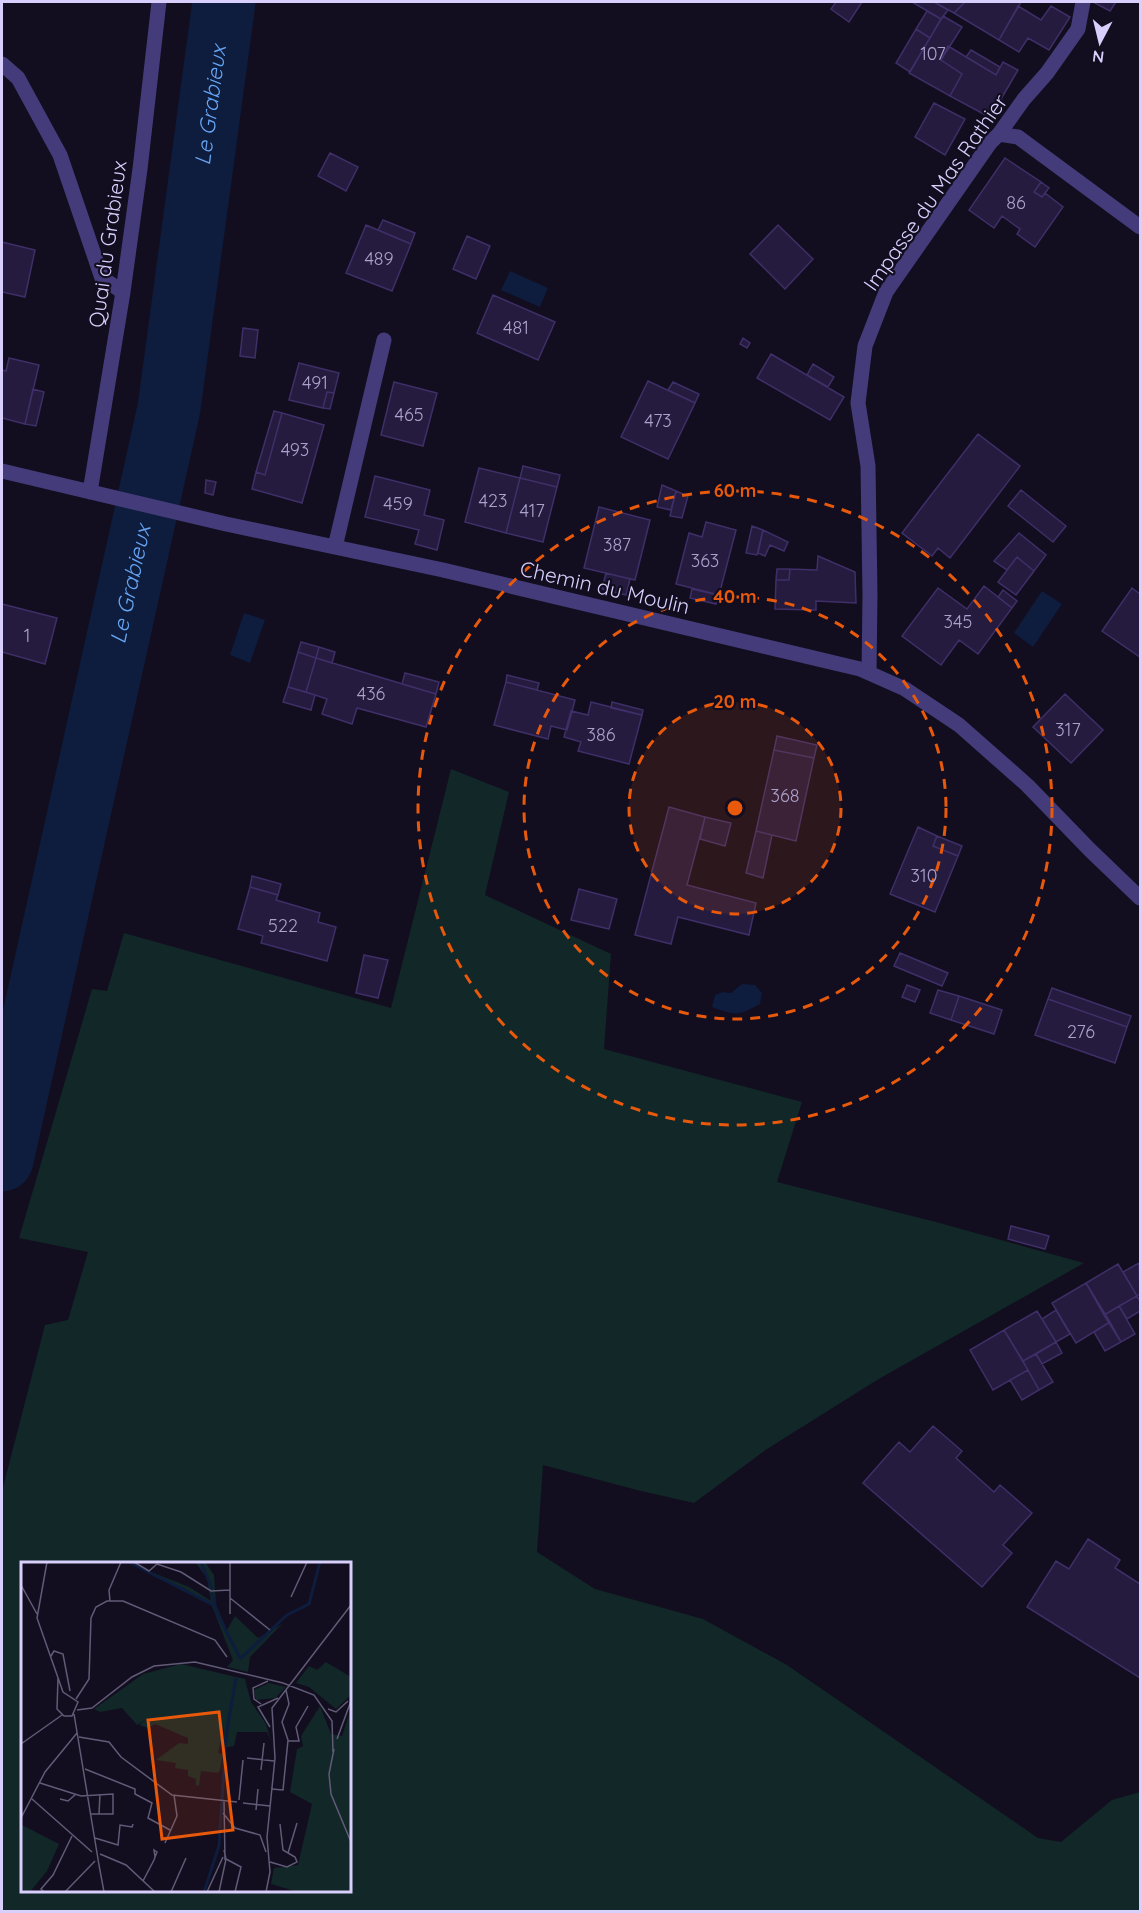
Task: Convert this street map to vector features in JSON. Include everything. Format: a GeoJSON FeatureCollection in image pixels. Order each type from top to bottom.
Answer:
{"type":"FeatureCollection","features":[{"type":"Feature","properties":{"kind":"street","name":"Quai du Grabieux"},"geometry":{"type":"LineString","coordinates":[[90,492],[123,292],[140,170],[159,2]]}},
{"type":"Feature","properties":{"kind":"street","name":"Impasse du Mas Rathier"},"geometry":{"type":"LineString","coordinates":[[869,673],[868,466],[858,403],[865,346],[886,292],[990,143],[1078,29],[1083,2]]}},
{"type":"Feature","properties":{"kind":"street"},"geometry":{"type":"LineString","coordinates":[[2,64],[18,78],[60,156],[102,278],[123,292]]}},
{"type":"Feature","properties":{"kind":"street"},"geometry":{"type":"LineString","coordinates":[[999,134],[1018,136],[1140,227]]}},
{"type":"Feature","properties":{"kind":"street"},"geometry":{"type":"LineString","coordinates":[[335,547],[384,340]]}},
{"type":"Feature","properties":{"kind":"street","name":"Chemin du Moulin"},"geometry":{"type":"LineString","coordinates":[[2,471],[800,653],[860,669],[905,689],[959,725],[1027,785],[1089,850],[1140,898]]}},
{"type":"Feature","properties":{"kind":"green space"},"geometry":{"type":"Polygon","coordinates":[[[451,769],[509,792],[485,895],[611,954],[604,1049],[802,1102],[777,1182],[936,1222],[1084,1263],[877,1380],[767,1449],[694,1503],[543,1465],[537,1552],[595,1589],[703,1619],[787,1665],[1038,1838],[1061,1842],[1112,1800],[1140,1792],[1140,1911],[2,1911],[2,1491],[45,1325],[68,1320],[88,1252],[19,1238],[92,989],[107,991],[124,933],[391,1008],[451,769]]]}},
{"type":"Feature","properties":{"kind":"water"},"geometry":{"type":"Polygon","coordinates":[[[510,271],[548,288],[540,307],[501,290],[510,271]]]}},
{"type":"Feature","properties":{"kind":"water"},"geometry":{"type":"Polygon","coordinates":[[[1042,591],[1062,604],[1033,647],[1014,633],[1042,591]]]}},
{"type":"Feature","properties":{"kind":"water"},"geometry":{"type":"Polygon","coordinates":[[[244,613],[265,620],[250,663],[230,655],[244,613]]]}},
{"type":"Feature","properties":{"kind":"water"},"geometry":{"type":"Polygon","coordinates":[[[742,984],[755,985],[762,993],[760,1004],[737,1013],[712,1007],[715,995],[723,992],[731,993],[742,984]]]}},
{"type":"Feature","properties":{"kind":"building"},"geometry":{"type":"Polygon","coordinates":[[[836,2],[862,2],[849,22],[831,9],[836,2]]]}},
{"type":"Feature","properties":{"kind":"building"},"geometry":{"type":"Polygon","coordinates":[[[912,2],[934,2],[948,10],[941,19],[912,2]]]}},
{"type":"Feature","properties":{"kind":"building"},"geometry":{"type":"Polygon","coordinates":[[[934,2],[965,2],[954,13],[934,2]]]}},
{"type":"Feature","properties":{"kind":"building"},"geometry":{"type":"Polygon","coordinates":[[[965,2],[1021,2],[999,40],[954,13],[965,2]]]}},
{"type":"Feature","properties":{"kind":"building"},"geometry":{"type":"Polygon","coordinates":[[[1093,2],[1116,2],[1110,11],[1093,2]]]}},
{"type":"Feature","properties":{"kind":"building"},"geometry":{"type":"Polygon","coordinates":[[[1018,6],[1041,20],[1051,6],[1070,17],[1049,50],[1028,38],[1019,52],[999,40],[1018,6]]]}},
{"type":"Feature","properties":{"kind":"building"},"geometry":{"type":"Polygon","coordinates":[[[927,11],[941,19],[930,38],[916,29],[927,11]]]}},
{"type":"Feature","properties":{"kind":"building"},"geometry":{"type":"Polygon","coordinates":[[[943,16],[962,27],[941,60],[962,74],[950,96],[909,73],[943,16]]]}},
{"type":"Feature","properties":{"kind":"building"},"geometry":{"type":"Polygon","coordinates":[[[916,29],[930,38],[910,72],[896,63],[916,29]]]}},
{"type":"Feature","properties":{"kind":"building"},"geometry":{"type":"Polygon","coordinates":[[[948,46],[996,75],[1003,62],[1018,70],[1001,99],[1003,102],[991,118],[950,96],[962,74],[941,60],[948,46]]]}},
{"type":"Feature","properties":{"kind":"building"},"geometry":{"type":"Polygon","coordinates":[[[971,50],[1000,67],[996,75],[966,57],[971,50]]]}},
{"type":"Feature","properties":{"kind":"building"},"geometry":{"type":"Polygon","coordinates":[[[934,103],[965,119],[945,155],[915,137],[934,103]]]}},
{"type":"Feature","properties":{"kind":"building"},"geometry":{"type":"Polygon","coordinates":[[[330,153],[358,167],[346,191],[318,176],[330,153]]]}},
{"type":"Feature","properties":{"kind":"building"},"geometry":{"type":"Polygon","coordinates":[[[1005,158],[1041,182],[1034,192],[1042,197],[1045,193],[1063,207],[1035,247],[1017,234],[1020,229],[1002,216],[994,228],[969,210],[1005,158]]]}},
{"type":"Feature","properties":{"kind":"building"},"geometry":{"type":"Polygon","coordinates":[[[1041,182],[1049,188],[1042,197],[1034,192],[1041,182]]]}},
{"type":"Feature","properties":{"kind":"building"},"geometry":{"type":"Polygon","coordinates":[[[383,220],[415,233],[411,244],[378,230],[383,220]]]}},
{"type":"Feature","properties":{"kind":"building"},"geometry":{"type":"Polygon","coordinates":[[[366,225],[411,244],[392,291],[346,273],[366,225]]]}},
{"type":"Feature","properties":{"kind":"building"},"geometry":{"type":"Polygon","coordinates":[[[778,225],[813,259],[785,289],[750,254],[778,225]]]}},
{"type":"Feature","properties":{"kind":"building"},"geometry":{"type":"Polygon","coordinates":[[[467,236],[490,246],[476,279],[453,269],[467,236]]]}},
{"type":"Feature","properties":{"kind":"building"},"geometry":{"type":"Polygon","coordinates":[[[2,242],[35,250],[25,297],[2,292],[2,242]]]}},
{"type":"Feature","properties":{"kind":"building"},"geometry":{"type":"Polygon","coordinates":[[[493,295],[555,322],[538,360],[477,333],[493,295]]]}},
{"type":"Feature","properties":{"kind":"building"},"geometry":{"type":"Polygon","coordinates":[[[243,328],[258,330],[255,358],[240,356],[243,328]]]}},
{"type":"Feature","properties":{"kind":"building"},"geometry":{"type":"Polygon","coordinates":[[[743,338],[750,343],[747,348],[740,344],[743,338]]]}},
{"type":"Feature","properties":{"kind":"building"},"geometry":{"type":"Polygon","coordinates":[[[771,354],[844,397],[830,420],[757,378],[771,354]]]}},
{"type":"Feature","properties":{"kind":"building"},"geometry":{"type":"Polygon","coordinates":[[[9,358],[39,365],[25,424],[2,418],[2,370],[6,371],[9,358]]]}},
{"type":"Feature","properties":{"kind":"building"},"geometry":{"type":"Polygon","coordinates":[[[299,363],[339,373],[334,393],[327,392],[323,408],[289,400],[299,363]]]}},
{"type":"Feature","properties":{"kind":"building"},"geometry":{"type":"Polygon","coordinates":[[[813,364],[834,377],[828,387],[807,375],[813,364]]]}},
{"type":"Feature","properties":{"kind":"building"},"geometry":{"type":"Polygon","coordinates":[[[648,381],[695,403],[668,459],[621,437],[648,381]]]}},
{"type":"Feature","properties":{"kind":"building"},"geometry":{"type":"Polygon","coordinates":[[[394,382],[437,393],[423,446],[381,435],[394,382]]]}},
{"type":"Feature","properties":{"kind":"building"},"geometry":{"type":"Polygon","coordinates":[[[673,382],[699,394],[695,403],[668,390],[673,382]]]}},
{"type":"Feature","properties":{"kind":"building"},"geometry":{"type":"Polygon","coordinates":[[[33,389],[44,392],[36,426],[25,424],[33,389]]]}},
{"type":"Feature","properties":{"kind":"building"},"geometry":{"type":"Polygon","coordinates":[[[327,392],[334,393],[330,409],[323,408],[327,392]]]}},
{"type":"Feature","properties":{"kind":"building"},"geometry":{"type":"Polygon","coordinates":[[[274,411],[282,413],[265,475],[256,472],[274,411]]]}},
{"type":"Feature","properties":{"kind":"building"},"geometry":{"type":"Polygon","coordinates":[[[282,413],[324,425],[302,503],[252,489],[256,472],[265,475],[282,413]]]}},
{"type":"Feature","properties":{"kind":"building"},"geometry":{"type":"Polygon","coordinates":[[[978,434],[1020,466],[950,558],[938,548],[932,556],[902,533],[978,434]]]}},
{"type":"Feature","properties":{"kind":"building"},"geometry":{"type":"Polygon","coordinates":[[[523,466],[560,475],[557,487],[520,478],[523,466]]]}},
{"type":"Feature","properties":{"kind":"building"},"geometry":{"type":"Polygon","coordinates":[[[479,468],[520,478],[506,533],[465,522],[479,468]]]}},
{"type":"Feature","properties":{"kind":"building"},"geometry":{"type":"Polygon","coordinates":[[[375,476],[430,490],[424,515],[444,520],[437,550],[415,544],[419,530],[365,517],[375,476]]]}},
{"type":"Feature","properties":{"kind":"building"},"geometry":{"type":"Polygon","coordinates":[[[520,478],[557,487],[543,542],[506,533],[520,478]]]}},
{"type":"Feature","properties":{"kind":"building"},"geometry":{"type":"Polygon","coordinates":[[[206,480],[216,482],[213,495],[205,493],[206,480]]]}},
{"type":"Feature","properties":{"kind":"building"},"geometry":{"type":"Polygon","coordinates":[[[662,485],[676,491],[671,510],[657,507],[662,485]]]}},
{"type":"Feature","properties":{"kind":"building"},"geometry":{"type":"Polygon","coordinates":[[[1021,490],[1066,526],[1053,542],[1008,506],[1021,490]]]}},
{"type":"Feature","properties":{"kind":"building"},"geometry":{"type":"Polygon","coordinates":[[[676,491],[688,496],[682,518],[670,516],[676,491]]]}},
{"type":"Feature","properties":{"kind":"building"},"geometry":{"type":"Polygon","coordinates":[[[599,507],[650,520],[635,580],[584,568],[599,507]]]}},
{"type":"Feature","properties":{"kind":"building"},"geometry":{"type":"Polygon","coordinates":[[[706,522],[736,530],[719,595],[676,584],[689,533],[702,537],[706,522]]]}},
{"type":"Feature","properties":{"kind":"building"},"geometry":{"type":"Polygon","coordinates":[[[752,526],[763,530],[757,555],[746,553],[752,526]]]}},
{"type":"Feature","properties":{"kind":"building"},"geometry":{"type":"Polygon","coordinates":[[[763,530],[788,542],[784,551],[770,545],[765,556],[758,553],[763,530]]]}},
{"type":"Feature","properties":{"kind":"building"},"geometry":{"type":"Polygon","coordinates":[[[1019,533],[1046,555],[1034,571],[1017,557],[1007,570],[994,561],[1019,533]]]}},
{"type":"Feature","properties":{"kind":"building"},"geometry":{"type":"Polygon","coordinates":[[[818,556],[855,572],[856,603],[816,601],[816,610],[775,609],[776,580],[789,580],[790,569],[817,570],[818,556]]]}},
{"type":"Feature","properties":{"kind":"building"},"geometry":{"type":"Polygon","coordinates":[[[1017,557],[1034,571],[1016,595],[998,582],[1017,557]]]}},
{"type":"Feature","properties":{"kind":"building"},"geometry":{"type":"Polygon","coordinates":[[[777,569],[790,569],[789,580],[776,580],[777,569]]]}},
{"type":"Feature","properties":{"kind":"building"},"geometry":{"type":"Polygon","coordinates":[[[606,573],[630,579],[626,595],[602,589],[606,573]]]}},
{"type":"Feature","properties":{"kind":"building"},"geometry":{"type":"Polygon","coordinates":[[[984,586],[1012,608],[978,654],[959,640],[941,665],[902,636],[938,588],[967,609],[984,586]]]}},
{"type":"Feature","properties":{"kind":"building"},"geometry":{"type":"Polygon","coordinates":[[[1132,588],[1140,594],[1140,657],[1102,631],[1132,588]]]}},
{"type":"Feature","properties":{"kind":"building"},"geometry":{"type":"Polygon","coordinates":[[[692,589],[718,595],[716,604],[690,598],[692,589]]]}},
{"type":"Feature","properties":{"kind":"building"},"geometry":{"type":"Polygon","coordinates":[[[1003,590],[1017,601],[1012,608],[998,597],[1003,590]]]}},
{"type":"Feature","properties":{"kind":"building"},"geometry":{"type":"Polygon","coordinates":[[[2,604],[57,618],[45,664],[2,652],[2,604]]]}},
{"type":"Feature","properties":{"kind":"building"},"geometry":{"type":"Polygon","coordinates":[[[301,642],[319,647],[316,658],[298,652],[301,642]]]}},
{"type":"Feature","properties":{"kind":"building"},"geometry":{"type":"Polygon","coordinates":[[[319,647],[335,652],[332,663],[316,658],[319,647]]]}},
{"type":"Feature","properties":{"kind":"building"},"geometry":{"type":"Polygon","coordinates":[[[298,652],[316,658],[306,692],[288,687],[298,652]]]}},
{"type":"Feature","properties":{"kind":"building"},"geometry":{"type":"Polygon","coordinates":[[[316,658],[436,694],[426,727],[357,708],[352,724],[322,714],[327,699],[306,692],[316,658]]]}},
{"type":"Feature","properties":{"kind":"building"},"geometry":{"type":"Polygon","coordinates":[[[405,673],[439,682],[436,694],[402,684],[405,673]]]}},
{"type":"Feature","properties":{"kind":"building"},"geometry":{"type":"Polygon","coordinates":[[[507,675],[539,683],[537,690],[506,682],[507,675]]]}},
{"type":"Feature","properties":{"kind":"building"},"geometry":{"type":"Polygon","coordinates":[[[506,682],[575,700],[567,730],[551,726],[548,739],[494,725],[506,682]]]}},
{"type":"Feature","properties":{"kind":"building"},"geometry":{"type":"Polygon","coordinates":[[[288,687],[315,695],[311,710],[283,702],[288,687]]]}},
{"type":"Feature","properties":{"kind":"building"},"geometry":{"type":"Polygon","coordinates":[[[1065,694],[1103,730],[1071,763],[1033,727],[1065,694]]]}},
{"type":"Feature","properties":{"kind":"building"},"geometry":{"type":"Polygon","coordinates":[[[591,702],[642,715],[629,764],[578,751],[581,742],[564,737],[571,711],[588,715],[591,702]]]}},
{"type":"Feature","properties":{"kind":"building"},"geometry":{"type":"Polygon","coordinates":[[[612,702],[643,710],[642,715],[611,708],[612,702]]]}},
{"type":"Feature","properties":{"kind":"building"},"geometry":{"type":"Polygon","coordinates":[[[777,736],[817,745],[814,758],[774,750],[777,736]]]}},
{"type":"Feature","properties":{"kind":"building"},"geometry":{"type":"Polygon","coordinates":[[[774,750],[814,758],[796,841],[756,831],[774,750]]]}},
{"type":"Feature","properties":{"kind":"building"},"geometry":{"type":"Polygon","coordinates":[[[669,807],[705,817],[687,885],[756,903],[749,935],[678,917],[671,944],[635,935],[669,807]]]}},
{"type":"Feature","properties":{"kind":"building"},"geometry":{"type":"Polygon","coordinates":[[[705,817],[731,823],[725,846],[700,839],[705,817]]]}},
{"type":"Feature","properties":{"kind":"building"},"geometry":{"type":"Polygon","coordinates":[[[918,827],[937,836],[933,846],[958,856],[935,912],[890,894],[918,827]]]}},
{"type":"Feature","properties":{"kind":"building"},"geometry":{"type":"Polygon","coordinates":[[[756,831],[772,835],[763,878],[746,873],[756,831]]]}},
{"type":"Feature","properties":{"kind":"building"},"geometry":{"type":"Polygon","coordinates":[[[937,836],[962,846],[958,856],[933,846],[937,836]]]}},
{"type":"Feature","properties":{"kind":"building"},"geometry":{"type":"Polygon","coordinates":[[[252,876],[281,884],[278,895],[250,887],[252,876]]]}},
{"type":"Feature","properties":{"kind":"building"},"geometry":{"type":"Polygon","coordinates":[[[250,887],[278,895],[276,900],[320,913],[318,922],[336,927],[327,961],[261,943],[263,936],[238,929],[250,887]]]}},
{"type":"Feature","properties":{"kind":"building"},"geometry":{"type":"Polygon","coordinates":[[[579,889],[617,899],[609,929],[571,920],[579,889]]]}},
{"type":"Feature","properties":{"kind":"building"},"geometry":{"type":"Polygon","coordinates":[[[900,953],[948,973],[942,986],[894,966],[900,953]]]}},
{"type":"Feature","properties":{"kind":"building"},"geometry":{"type":"Polygon","coordinates":[[[364,955],[388,960],[378,998],[356,993],[364,955]]]}},
{"type":"Feature","properties":{"kind":"building"},"geometry":{"type":"Polygon","coordinates":[[[907,985],[920,990],[915,1002],[902,997],[907,985]]]}},
{"type":"Feature","properties":{"kind":"building"},"geometry":{"type":"Polygon","coordinates":[[[1052,988],[1131,1016],[1127,1027],[1048,999],[1052,988]]]}},
{"type":"Feature","properties":{"kind":"building"},"geometry":{"type":"Polygon","coordinates":[[[938,990],[959,996],[951,1020],[930,1013],[938,990]]]}},
{"type":"Feature","properties":{"kind":"building"},"geometry":{"type":"Polygon","coordinates":[[[959,996],[1002,1010],[994,1034],[951,1020],[959,996]]]}},
{"type":"Feature","properties":{"kind":"building"},"geometry":{"type":"Polygon","coordinates":[[[1048,999],[1127,1027],[1115,1063],[1035,1035],[1048,999]]]}},
{"type":"Feature","properties":{"kind":"building"},"geometry":{"type":"Polygon","coordinates":[[[1011,1226],[1049,1236],[1045,1249],[1008,1239],[1011,1226]]]}},
{"type":"Feature","properties":{"kind":"building"},"geometry":{"type":"Polygon","coordinates":[[[1139,1263],[1140,1294],[1137,1296],[1123,1272],[1139,1263]]]}},
{"type":"Feature","properties":{"kind":"building"},"geometry":{"type":"Polygon","coordinates":[[[1118,1264],[1137,1296],[1104,1315],[1086,1283],[1118,1264]]]}},
{"type":"Feature","properties":{"kind":"building"},"geometry":{"type":"Polygon","coordinates":[[[1086,1283],[1110,1322],[1076,1343],[1052,1303],[1086,1283]]]}},
{"type":"Feature","properties":{"kind":"building"},"geometry":{"type":"Polygon","coordinates":[[[1137,1296],[1140,1301],[1140,1311],[1127,1319],[1119,1306],[1137,1296]]]}},
{"type":"Feature","properties":{"kind":"building"},"geometry":{"type":"Polygon","coordinates":[[[1119,1306],[1135,1334],[1121,1342],[1104,1315],[1119,1306]]]}},
{"type":"Feature","properties":{"kind":"building"},"geometry":{"type":"Polygon","coordinates":[[[1056,1310],[1070,1334],[1056,1342],[1042,1319],[1056,1310]]]}},
{"type":"Feature","properties":{"kind":"building"},"geometry":{"type":"Polygon","coordinates":[[[1037,1311],[1056,1342],[1023,1361],[1004,1330],[1037,1311]]]}},
{"type":"Feature","properties":{"kind":"building"},"geometry":{"type":"Polygon","coordinates":[[[1110,1322],[1121,1342],[1105,1351],[1094,1332],[1110,1322]]]}},
{"type":"Feature","properties":{"kind":"building"},"geometry":{"type":"Polygon","coordinates":[[[1004,1330],[1028,1370],[993,1390],[970,1350],[1004,1330]]]}},
{"type":"Feature","properties":{"kind":"building"},"geometry":{"type":"Polygon","coordinates":[[[1056,1342],[1062,1353],[1042,1364],[1036,1354],[1056,1342]]]}},
{"type":"Feature","properties":{"kind":"building"},"geometry":{"type":"Polygon","coordinates":[[[1036,1354],[1053,1382],[1039,1390],[1023,1361],[1036,1354]]]}},
{"type":"Feature","properties":{"kind":"building"},"geometry":{"type":"Polygon","coordinates":[[[1028,1370],[1039,1390],[1022,1400],[1010,1380],[1028,1370]]]}},
{"type":"Feature","properties":{"kind":"building"},"geometry":{"type":"Polygon","coordinates":[[[933,1426],[962,1451],[956,1458],[994,1492],[1000,1485],[1032,1513],[1003,1545],[1012,1553],[982,1587],[863,1483],[899,1442],[910,1452],[933,1426]]]}},
{"type":"Feature","properties":{"kind":"building"},"geometry":{"type":"Polygon","coordinates":[[[1088,1539],[1120,1560],[1115,1568],[1140,1584],[1140,1678],[1027,1607],[1056,1561],[1069,1569],[1088,1539]]]}},
{"type":"Feature","properties":{"kind":"waterway","name":"Le Grabieux"},"geometry":{"type":"LineString","coordinates":[[2,1160],[169,408],[224,2]]}}]}
